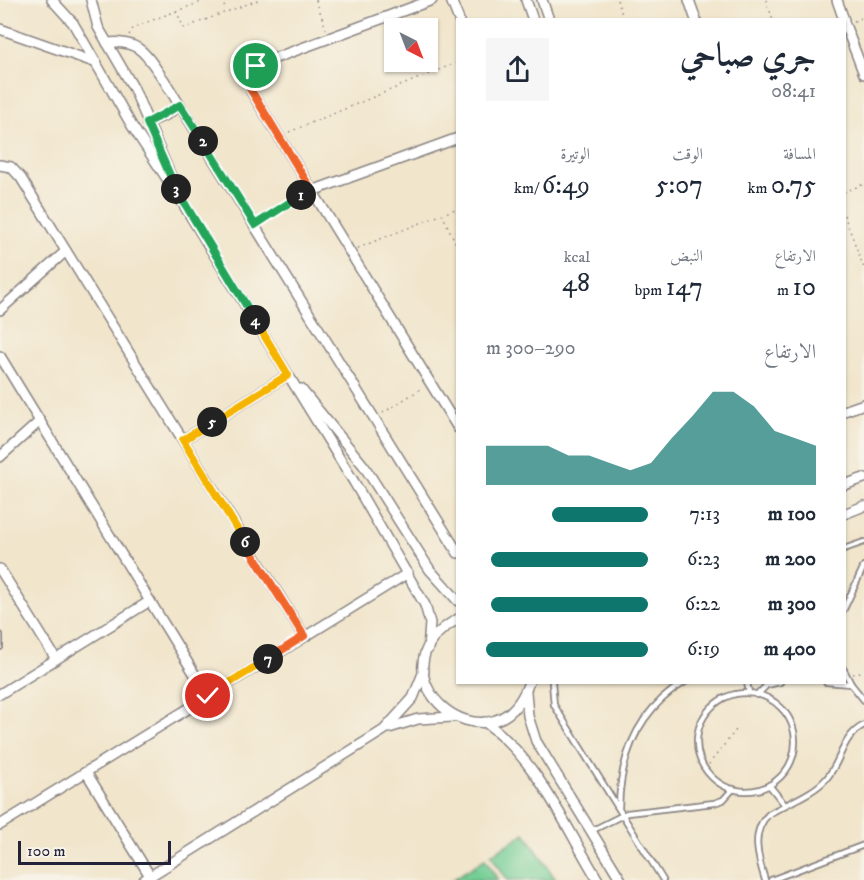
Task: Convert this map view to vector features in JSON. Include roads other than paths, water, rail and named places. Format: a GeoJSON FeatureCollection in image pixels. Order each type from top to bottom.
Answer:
{"type":"FeatureCollection","features":[{"type":"Feature","properties":{"kind":"street"},"geometry":{"type":"LineString","coordinates":[[52,0],[73,23],[132,126],[177,194],[408,573],[428,614],[430,631],[424,671],[409,704],[384,730]]}},
{"type":"Feature","properties":{"kind":"street"},"geometry":{"type":"LineString","coordinates":[[92,0],[94,17],[131,82],[177,194]]}},
{"type":"Feature","properties":{"kind":"street"},"geometry":{"type":"LineString","coordinates":[[432,0],[256,66],[249,78],[249,87],[456,425]]}},
{"type":"Feature","properties":{"kind":"street"},"geometry":{"type":"LineString","coordinates":[[451,0],[458,18]]}},
{"type":"Feature","properties":{"kind":"street"},"geometry":{"type":"LineString","coordinates":[[526,0],[532,18]]}},
{"type":"Feature","properties":{"kind":"street"},"geometry":{"type":"LineString","coordinates":[[542,0],[548,18]]}},
{"type":"Feature","properties":{"kind":"street"},"geometry":{"type":"LineString","coordinates":[[689,0],[695,18]]}},
{"type":"Feature","properties":{"kind":"street"},"geometry":{"type":"LineString","coordinates":[[837,0],[843,18]]}},
{"type":"Feature","properties":{"kind":"street"},"geometry":{"type":"LineString","coordinates":[[846,25],[864,74]]}},
{"type":"Feature","properties":{"kind":"street"},"geometry":{"type":"LineString","coordinates":[[0,29],[97,63]]}},
{"type":"Feature","properties":{"kind":"street"},"geometry":{"type":"LineString","coordinates":[[107,43],[126,41],[134,44],[147,57],[180,105],[456,550]]}},
{"type":"Feature","properties":{"kind":"street"},"geometry":{"type":"LineString","coordinates":[[147,123],[180,105]]}},
{"type":"Feature","properties":{"kind":"street"},"geometry":{"type":"LineString","coordinates":[[311,190],[456,139]]}},
{"type":"Feature","properties":{"kind":"street"},"geometry":{"type":"LineString","coordinates":[[0,165],[11,167],[18,174],[304,636]]}},
{"type":"Feature","properties":{"kind":"street"},"geometry":{"type":"LineString","coordinates":[[0,310],[66,251]]}},
{"type":"Feature","properties":{"kind":"street"},"geometry":{"type":"LineString","coordinates":[[0,356],[208,696]]}},
{"type":"Feature","properties":{"kind":"street"},"geometry":{"type":"LineString","coordinates":[[183,440],[288,375]]}},
{"type":"Feature","properties":{"kind":"street"},"geometry":{"type":"LineString","coordinates":[[288,375],[364,466],[430,570],[456,599]]}},
{"type":"Feature","properties":{"kind":"street"},"geometry":{"type":"LineString","coordinates":[[846,410],[864,404]]}},
{"type":"Feature","properties":{"kind":"street"},"geometry":{"type":"LineString","coordinates":[[0,457],[40,421]]}},
{"type":"Feature","properties":{"kind":"street"},"geometry":{"type":"LineString","coordinates":[[846,484],[864,478]]}},
{"type":"Feature","properties":{"kind":"street"},"geometry":{"type":"LineString","coordinates":[[846,513],[864,506]]}},
{"type":"Feature","properties":{"kind":"street"},"geometry":{"type":"LineString","coordinates":[[0,569],[56,659]]}},
{"type":"Feature","properties":{"kind":"street"},"geometry":{"type":"LineString","coordinates":[[0,825],[408,573]]}},
{"type":"Feature","properties":{"kind":"street"},"geometry":{"type":"LineString","coordinates":[[0,694],[150,601]]}},
{"type":"Feature","properties":{"kind":"street"},"geometry":{"type":"LineString","coordinates":[[428,648],[445,626],[456,620]]}},
{"type":"Feature","properties":{"kind":"street"},"geometry":{"type":"LineString","coordinates":[[424,671],[432,698],[453,717]]}},
{"type":"Feature","properties":{"kind":"street"},"geometry":{"type":"LineString","coordinates":[[86,772],[147,878],[384,730],[418,719],[453,717],[469,722],[485,722],[509,711],[527,687]]}},
{"type":"Feature","properties":{"kind":"street"},"geometry":{"type":"LineString","coordinates":[[527,687],[528,716],[536,741],[621,880]]}},
{"type":"Feature","properties":{"kind":"street"},"geometry":{"type":"LineString","coordinates":[[485,722],[521,755],[598,880]]}},
{"type":"Feature","properties":{"kind":"lane"},"geometry":{"type":"LineString","coordinates":[[846,548],[864,542]]}},
{"type":"Feature","properties":{"kind":"lane"},"geometry":{"type":"LineString","coordinates":[[846,605],[864,566]]}},
{"type":"Feature","properties":{"kind":"lane"},"geometry":{"type":"LineString","coordinates":[[0,635],[0,646]]}},
{"type":"Feature","properties":{"kind":"lane"},"geometry":{"type":"LineString","coordinates":[[846,675],[864,700]]}},
{"type":"Feature","properties":{"kind":"lane"},"geometry":{"type":"LineString","coordinates":[[552,684],[554,705],[663,880]]}},
{"type":"Feature","properties":{"kind":"lane"},"geometry":{"type":"LineString","coordinates":[[620,812],[623,765],[633,736],[653,708],[683,684]]}},
{"type":"Feature","properties":{"kind":"lane"},"geometry":{"type":"LineString","coordinates":[[747,684],[749,693]]}},
{"type":"Feature","properties":{"kind":"lane"},"geometry":{"type":"LineString","coordinates":[[757,695],[767,685],[771,684]]}},
{"type":"Feature","properties":{"kind":"lane"},"geometry":{"type":"LineString","coordinates":[[846,684],[851,684]]}},
{"type":"Feature","properties":{"kind":"lane"},"geometry":{"type":"LineString","coordinates":[[739,694],[757,695],[776,704],[789,720],[794,741],[793,751],[785,771],[769,785],[755,790],[734,789],[715,780],[705,769],[697,745],[698,735],[705,716],[719,701],[739,694]]}},
{"type":"Feature","properties":{"kind":"lane"},"geometry":{"type":"LineString","coordinates":[[765,880],[758,852],[758,831],[765,817],[824,782],[832,772],[846,740],[864,725]]}},
{"type":"Feature","properties":{"kind":"lane"},"geometry":{"type":"LineString","coordinates":[[769,785],[785,805]]}},
{"type":"Feature","properties":{"kind":"lane"},"geometry":{"type":"LineString","coordinates":[[591,831],[620,812],[714,803],[727,797],[734,789]]}},
{"type":"Feature","properties":{"kind":"lane"},"geometry":{"type":"LineString","coordinates":[[771,880],[864,845]]}}]}
